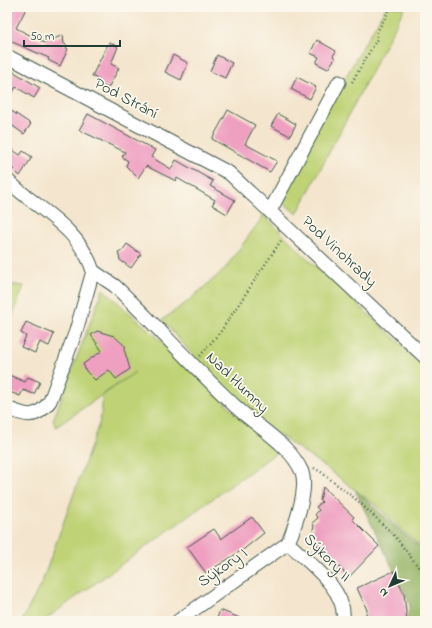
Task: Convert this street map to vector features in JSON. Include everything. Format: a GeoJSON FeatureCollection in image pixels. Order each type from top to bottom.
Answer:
{"type":"FeatureCollection","features":[{"type":"Feature","properties":{"kind":"street","name":"Pod Strání"},"geometry":{"type":"LineString","coordinates":[[7,56],[229,173]]}},
{"type":"Feature","properties":{"kind":"street"},"geometry":{"type":"LineString","coordinates":[[270,211],[329,111],[338,82]]}},
{"type":"Feature","properties":{"kind":"street","name":"Pod Vinohrady"},"geometry":{"type":"LineString","coordinates":[[229,173],[425,356]]}},
{"type":"Feature","properties":{"kind":"street","name":"Nad Humny"},"geometry":{"type":"LineString","coordinates":[[7,180],[44,208],[69,231],[82,250],[93,271],[115,286],[236,407],[283,446],[294,459],[302,472],[304,482],[297,521],[288,543]]}},
{"type":"Feature","properties":{"kind":"street"},"geometry":{"type":"LineString","coordinates":[[7,408],[22,415],[34,415],[44,409],[50,401],[76,331],[93,271]]}},
{"type":"Feature","properties":{"kind":"street","name":"Sýkory I"},"geometry":{"type":"LineString","coordinates":[[178,621],[288,543]]}},
{"type":"Feature","properties":{"kind":"street","name":"Sýkory II"},"geometry":{"type":"LineString","coordinates":[[288,543],[330,583],[341,598],[343,621]]}},
{"type":"Feature","properties":{"kind":"path"},"geometry":{"type":"LineString","coordinates":[[192,363],[221,331],[289,229]]}},
{"type":"Feature","properties":{"kind":"path"},"geometry":{"type":"LineString","coordinates":[[294,459],[321,472],[358,501],[393,534],[423,573],[425,580]]}},
{"type":"Feature","properties":{"kind":"green space"},"geometry":{"type":"Polygon","coordinates":[[[386,7],[405,7],[297,214],[276,197],[386,7]]]}},
{"type":"Feature","properties":{"kind":"green space"},"geometry":{"type":"Polygon","coordinates":[[[264,215],[307,258],[425,366],[425,543],[422,548],[379,508],[332,472],[265,425],[199,362],[162,320],[187,302],[224,270],[264,215]]]}},
{"type":"Feature","properties":{"kind":"green space"},"geometry":{"type":"Polygon","coordinates":[[[7,284],[24,286],[7,331],[7,284]]]}},
{"type":"Feature","properties":{"kind":"green space"},"geometry":{"type":"Polygon","coordinates":[[[103,289],[169,348],[276,453],[43,621],[22,621],[42,582],[99,424],[102,408],[102,396],[135,372],[56,427],[53,420],[103,289]]]}},
{"type":"Feature","properties":{"kind":"green space"},"geometry":{"type":"Polygon","coordinates":[[[355,490],[419,547],[425,538],[425,621],[407,621],[410,604],[355,490]]]}},
{"type":"Feature","properties":{"kind":"building"},"geometry":{"type":"Polygon","coordinates":[[[7,7],[27,7],[16,28],[45,43],[49,36],[54,39],[63,35],[64,44],[67,45],[66,48],[68,49],[60,66],[48,60],[49,58],[10,41],[7,48],[7,7]]]}},
{"type":"Feature","properties":{"kind":"building"},"geometry":{"type":"Polygon","coordinates":[[[317,40],[336,51],[333,56],[335,58],[328,69],[316,63],[319,57],[310,53],[317,40]]]}},
{"type":"Feature","properties":{"kind":"building"},"geometry":{"type":"Polygon","coordinates":[[[109,42],[118,47],[111,64],[119,68],[108,88],[97,83],[99,80],[92,76],[109,42]]]}},
{"type":"Feature","properties":{"kind":"building"},"geometry":{"type":"Polygon","coordinates":[[[173,55],[188,63],[181,80],[165,72],[173,55]]]}},
{"type":"Feature","properties":{"kind":"building"},"geometry":{"type":"Polygon","coordinates":[[[217,55],[232,63],[225,78],[210,71],[217,55]]]}},
{"type":"Feature","properties":{"kind":"building"},"geometry":{"type":"Polygon","coordinates":[[[14,72],[40,88],[34,98],[16,87],[7,102],[7,83],[14,72]]]}},
{"type":"Feature","properties":{"kind":"building"},"geometry":{"type":"Polygon","coordinates":[[[297,77],[316,87],[310,99],[291,89],[297,77]]]}},
{"type":"Feature","properties":{"kind":"building"},"geometry":{"type":"Polygon","coordinates":[[[7,108],[31,124],[24,134],[7,122],[7,108]]]}},
{"type":"Feature","properties":{"kind":"building"},"geometry":{"type":"Polygon","coordinates":[[[228,110],[255,125],[245,144],[277,161],[270,172],[212,139],[228,110]]]}},
{"type":"Feature","properties":{"kind":"building"},"geometry":{"type":"Polygon","coordinates":[[[88,114],[155,150],[151,157],[171,169],[176,160],[213,181],[210,186],[235,200],[227,214],[212,205],[215,200],[177,178],[176,181],[146,166],[138,178],[126,166],[128,161],[122,157],[125,152],[79,130],[88,114]]]}},
{"type":"Feature","properties":{"kind":"building"},"geometry":{"type":"Polygon","coordinates":[[[278,114],[296,124],[290,136],[271,126],[278,114]]]}},
{"type":"Feature","properties":{"kind":"building"},"geometry":{"type":"Polygon","coordinates":[[[7,146],[20,155],[23,151],[32,157],[20,176],[7,163],[7,146]]]}},
{"type":"Feature","properties":{"kind":"building"},"geometry":{"type":"Polygon","coordinates":[[[127,244],[141,254],[131,268],[120,260],[118,252],[122,251],[127,244]]]}},
{"type":"Feature","properties":{"kind":"building"},"geometry":{"type":"Polygon","coordinates":[[[26,322],[54,334],[49,346],[40,342],[35,353],[21,347],[26,336],[21,333],[26,322]]]}},
{"type":"Feature","properties":{"kind":"building"},"geometry":{"type":"Polygon","coordinates":[[[97,331],[114,336],[126,347],[124,349],[130,369],[116,379],[109,370],[95,380],[86,371],[83,364],[102,351],[91,335],[97,331]]]}},
{"type":"Feature","properties":{"kind":"building"},"geometry":{"type":"Polygon","coordinates":[[[7,374],[25,382],[28,377],[40,382],[34,394],[23,390],[20,396],[7,391],[7,374]]]}},
{"type":"Feature","properties":{"kind":"building"},"geometry":{"type":"Polygon","coordinates":[[[323,487],[354,517],[352,519],[379,546],[349,577],[311,539],[314,525],[312,523],[318,518],[315,515],[319,510],[316,507],[322,502],[320,500],[323,487]]]}},
{"type":"Feature","properties":{"kind":"building"},"geometry":{"type":"Polygon","coordinates":[[[252,517],[264,533],[244,549],[206,573],[187,547],[214,529],[221,539],[252,517]]]}},
{"type":"Feature","properties":{"kind":"building"},"geometry":{"type":"Polygon","coordinates":[[[394,571],[404,594],[407,621],[364,621],[367,610],[357,588],[394,571]]]}},
{"type":"Feature","properties":{"kind":"building"},"geometry":{"type":"Polygon","coordinates":[[[220,610],[247,621],[216,621],[220,610]]]}}]}
